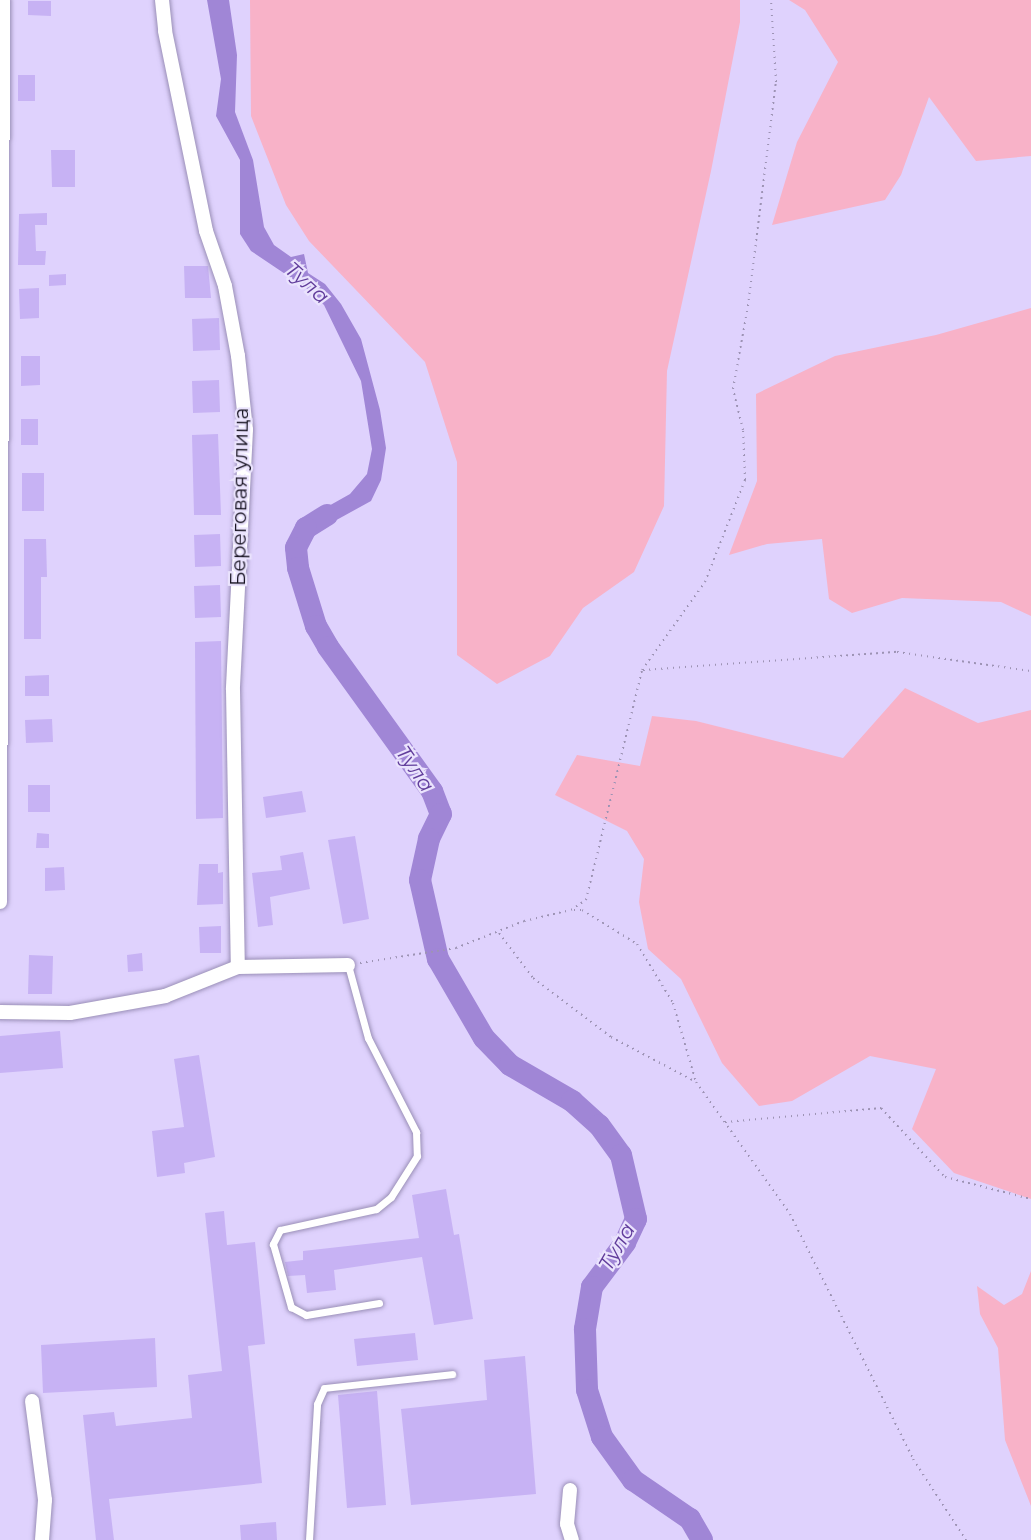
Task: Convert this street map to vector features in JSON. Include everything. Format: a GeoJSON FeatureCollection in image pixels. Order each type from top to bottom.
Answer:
{"type":"FeatureCollection","features":[{"type":"Feature","properties":{"kind":"street"},"geometry":{"type":"LineString","coordinates":[[0,902],[3,0]]}},
{"type":"Feature","properties":{"kind":"street","name":"Береговая улица"},"geometry":{"type":"LineString","coordinates":[[162,0],[165,31],[206,231],[228,298],[246,430],[233,690],[238,966]]}},
{"type":"Feature","properties":{"kind":"street"},"geometry":{"type":"LineString","coordinates":[[0,1012],[70,1013],[165,996],[238,966],[348,964]]}},
{"type":"Feature","properties":{"kind":"street"},"geometry":{"type":"LineString","coordinates":[[32,1401],[45,1500],[42,1540]]}},
{"type":"Feature","properties":{"kind":"street"},"geometry":{"type":"LineString","coordinates":[[570,1490],[567,1524],[572,1540]]}},
{"type":"Feature","properties":{"kind":"lane"},"geometry":{"type":"LineString","coordinates":[[348,964],[368,1038],[416,1132],[417,1156],[391,1197],[376,1209],[280,1230],[273,1244],[291,1307],[306,1315],[379,1303]]}},
{"type":"Feature","properties":{"kind":"lane"},"geometry":{"type":"LineString","coordinates":[[309,1540],[317,1404],[324,1388],[452,1374]]}},
{"type":"Feature","properties":{"kind":"path"},"geometry":{"type":"LineString","coordinates":[[571,910],[586,900],[642,670],[705,582],[745,480],[743,430],[733,389],[748,306],[776,82],[771,0]]}},
{"type":"Feature","properties":{"kind":"path"},"geometry":{"type":"LineString","coordinates":[[642,670],[897,652],[1031,671]]}},
{"type":"Feature","properties":{"kind":"path"},"geometry":{"type":"LineString","coordinates":[[348,964],[426,955],[456,948],[499,933],[524,921],[571,910],[582,910],[637,944],[673,1003],[696,1082],[790,1214],[913,1459],[966,1540]]}},
{"type":"Feature","properties":{"kind":"path"},"geometry":{"type":"LineString","coordinates":[[499,933],[533,978],[611,1037],[696,1082]]}},
{"type":"Feature","properties":{"kind":"path"},"geometry":{"type":"LineString","coordinates":[[724,1122],[880,1108],[945,1177],[1031,1199]]}},
{"type":"Feature","properties":{"kind":"shaded area"},"geometry":{"type":"Polygon","coordinates":[[[250,0],[740,0],[740,22],[711,171],[667,371],[664,506],[634,572],[583,608],[550,656],[497,684],[457,655],[457,462],[425,362],[309,241],[286,205],[251,116],[250,0]]]}},
{"type":"Feature","properties":{"kind":"shaded area"},"geometry":{"type":"Polygon","coordinates":[[[789,0],[1031,0],[1031,156],[976,161],[929,97],[901,175],[885,200],[772,225],[797,142],[838,62],[805,10],[789,0]]]}},
{"type":"Feature","properties":{"kind":"shaded area"},"geometry":{"type":"Polygon","coordinates":[[[1031,308],[1031,616],[1001,602],[902,598],[852,613],[829,599],[822,539],[767,544],[729,555],[757,481],[756,394],[835,356],[936,335],[1031,308]]]}},
{"type":"Feature","properties":{"kind":"shaded area"},"geometry":{"type":"Polygon","coordinates":[[[905,688],[978,723],[1031,710],[1031,1199],[954,1173],[912,1129],[936,1069],[870,1056],[792,1101],[759,1106],[722,1063],[681,979],[648,949],[639,902],[644,859],[627,831],[555,795],[577,755],[640,766],[652,716],[696,721],[843,758],[905,688]]]}},
{"type":"Feature","properties":{"kind":"shaded area"},"geometry":{"type":"Polygon","coordinates":[[[1031,1271],[1031,1506],[1005,1440],[998,1348],[980,1314],[977,1286],[1004,1305],[1022,1294],[1031,1271]]]}},
{"type":"Feature","properties":{"kind":"water"},"geometry":{"type":"Polygon","coordinates":[[[207,0],[229,0],[237,55],[235,112],[253,160],[264,227],[274,245],[291,257],[304,254],[308,273],[325,284],[341,304],[361,339],[380,410],[386,448],[381,480],[371,501],[311,534],[299,529],[302,521],[350,494],[367,474],[372,449],[361,381],[324,305],[309,290],[251,251],[240,234],[240,160],[216,116],[221,79],[207,0]]]}},
{"type":"Feature","properties":{"kind":"building"},"geometry":{"type":"Polygon","coordinates":[[[28,1],[51,1],[51,16],[28,15],[28,1]]]}},
{"type":"Feature","properties":{"kind":"building"},"geometry":{"type":"Polygon","coordinates":[[[18,75],[35,75],[35,101],[18,101],[18,75]]]}},
{"type":"Feature","properties":{"kind":"building"},"geometry":{"type":"Polygon","coordinates":[[[51,150],[75,150],[75,187],[52,187],[51,150]]]}},
{"type":"Feature","properties":{"kind":"building"},"geometry":{"type":"Polygon","coordinates":[[[47,213],[47,225],[35,225],[36,251],[46,251],[45,265],[18,265],[19,214],[47,213]]]}},
{"type":"Feature","properties":{"kind":"building"},"geometry":{"type":"Polygon","coordinates":[[[184,266],[208,266],[211,298],[185,298],[184,266]]]}},
{"type":"Feature","properties":{"kind":"building"},"geometry":{"type":"Polygon","coordinates":[[[66,274],[66,285],[49,286],[49,275],[66,274]]]}},
{"type":"Feature","properties":{"kind":"building"},"geometry":{"type":"Polygon","coordinates":[[[39,288],[39,318],[20,319],[19,289],[39,288]]]}},
{"type":"Feature","properties":{"kind":"building"},"geometry":{"type":"Polygon","coordinates":[[[219,318],[220,350],[193,351],[192,319],[219,318]]]}},
{"type":"Feature","properties":{"kind":"building"},"geometry":{"type":"Polygon","coordinates":[[[21,356],[40,356],[40,385],[21,386],[21,356]]]}},
{"type":"Feature","properties":{"kind":"building"},"geometry":{"type":"Polygon","coordinates":[[[219,380],[220,412],[193,413],[192,381],[219,380]]]}},
{"type":"Feature","properties":{"kind":"building"},"geometry":{"type":"Polygon","coordinates":[[[21,419],[38,419],[38,445],[21,445],[21,419]]]}},
{"type":"Feature","properties":{"kind":"building"},"geometry":{"type":"Polygon","coordinates":[[[218,434],[221,515],[194,515],[192,435],[218,434]]]}},
{"type":"Feature","properties":{"kind":"building"},"geometry":{"type":"Polygon","coordinates":[[[22,473],[44,473],[44,511],[22,511],[22,473]]]}},
{"type":"Feature","properties":{"kind":"building"},"geometry":{"type":"Polygon","coordinates":[[[220,534],[221,566],[195,567],[194,535],[220,534]]]}},
{"type":"Feature","properties":{"kind":"building"},"geometry":{"type":"Polygon","coordinates":[[[24,539],[46,539],[47,577],[41,577],[41,639],[24,639],[24,539]]]}},
{"type":"Feature","properties":{"kind":"building"},"geometry":{"type":"Polygon","coordinates":[[[220,585],[221,617],[195,618],[194,586],[220,585]]]}},
{"type":"Feature","properties":{"kind":"building"},"geometry":{"type":"Polygon","coordinates":[[[221,641],[223,818],[196,819],[195,642],[221,641]]]}},
{"type":"Feature","properties":{"kind":"building"},"geometry":{"type":"Polygon","coordinates":[[[49,675],[49,696],[25,696],[25,676],[49,675]]]}},
{"type":"Feature","properties":{"kind":"building"},"geometry":{"type":"Polygon","coordinates":[[[52,719],[53,742],[26,743],[25,720],[52,719]]]}},
{"type":"Feature","properties":{"kind":"building"},"geometry":{"type":"Polygon","coordinates":[[[28,785],[50,785],[50,812],[28,812],[28,785]]]}},
{"type":"Feature","properties":{"kind":"building"},"geometry":{"type":"Polygon","coordinates":[[[302,791],[306,812],[266,818],[263,797],[302,791]]]}},
{"type":"Feature","properties":{"kind":"building"},"geometry":{"type":"Polygon","coordinates":[[[37,833],[49,834],[49,848],[36,848],[37,833]]]}},
{"type":"Feature","properties":{"kind":"building"},"geometry":{"type":"Polygon","coordinates":[[[355,836],[369,919],[343,924],[328,840],[355,836]]]}},
{"type":"Feature","properties":{"kind":"building"},"geometry":{"type":"Polygon","coordinates":[[[303,852],[310,889],[270,897],[273,925],[258,927],[252,873],[282,870],[280,856],[303,852]]]}},
{"type":"Feature","properties":{"kind":"building"},"geometry":{"type":"Polygon","coordinates":[[[199,864],[218,864],[218,873],[223,872],[223,904],[197,905],[199,864]]]}},
{"type":"Feature","properties":{"kind":"building"},"geometry":{"type":"Polygon","coordinates":[[[64,867],[65,890],[45,891],[45,868],[64,867]]]}},
{"type":"Feature","properties":{"kind":"building"},"geometry":{"type":"Polygon","coordinates":[[[221,926],[221,953],[200,953],[199,927],[221,926]]]}},
{"type":"Feature","properties":{"kind":"building"},"geometry":{"type":"Polygon","coordinates":[[[142,953],[143,971],[128,972],[127,955],[142,953]]]}},
{"type":"Feature","properties":{"kind":"building"},"geometry":{"type":"Polygon","coordinates":[[[29,955],[53,956],[52,994],[28,994],[29,955]]]}},
{"type":"Feature","properties":{"kind":"building"},"geometry":{"type":"Polygon","coordinates":[[[60,1031],[63,1068],[0,1073],[0,1036],[60,1031]]]}},
{"type":"Feature","properties":{"kind":"building"},"geometry":{"type":"Polygon","coordinates":[[[199,1055],[215,1157],[184,1163],[185,1173],[157,1177],[152,1131],[184,1127],[174,1059],[199,1055]]]}},
{"type":"Feature","properties":{"kind":"building"},"geometry":{"type":"Polygon","coordinates":[[[446,1189],[454,1235],[459,1234],[473,1319],[434,1325],[422,1257],[334,1270],[336,1290],[307,1293],[305,1275],[288,1276],[285,1262],[303,1260],[303,1251],[419,1238],[412,1195],[446,1189]]]}},
{"type":"Feature","properties":{"kind":"building"},"geometry":{"type":"Polygon","coordinates":[[[224,1211],[227,1245],[255,1242],[265,1344],[248,1346],[262,1483],[109,1499],[114,1540],[96,1540],[83,1415],[114,1412],[116,1426],[192,1418],[188,1375],[222,1371],[205,1213],[224,1211]]]}},
{"type":"Feature","properties":{"kind":"building"},"geometry":{"type":"Polygon","coordinates":[[[415,1333],[418,1360],[357,1366],[354,1339],[415,1333]]]}},
{"type":"Feature","properties":{"kind":"building"},"geometry":{"type":"Polygon","coordinates":[[[155,1338],[157,1387],[43,1393],[41,1345],[155,1338]]]}},
{"type":"Feature","properties":{"kind":"building"},"geometry":{"type":"Polygon","coordinates":[[[525,1356],[536,1494],[411,1505],[401,1409],[487,1400],[484,1360],[525,1356]]]}},
{"type":"Feature","properties":{"kind":"building"},"geometry":{"type":"Polygon","coordinates":[[[377,1391],[386,1505],[347,1508],[338,1395],[377,1391]]]}},
{"type":"Feature","properties":{"kind":"building"},"geometry":{"type":"Polygon","coordinates":[[[276,1522],[277,1540],[241,1540],[240,1525],[276,1522]]]}},
{"type":"Feature","properties":{"kind":"waterway","name":"Тула"},"geometry":{"type":"LineString","coordinates":[[327,515],[306,528],[296,548],[298,568],[316,626],[328,647],[432,791],[441,814],[429,839],[420,880],[438,959],[484,1038],[510,1065],[572,1101],[599,1125],[621,1155],[636,1219],[625,1243],[592,1287],[585,1329],[587,1390],[602,1437],[633,1480],[690,1519],[702,1540]]}}]}
